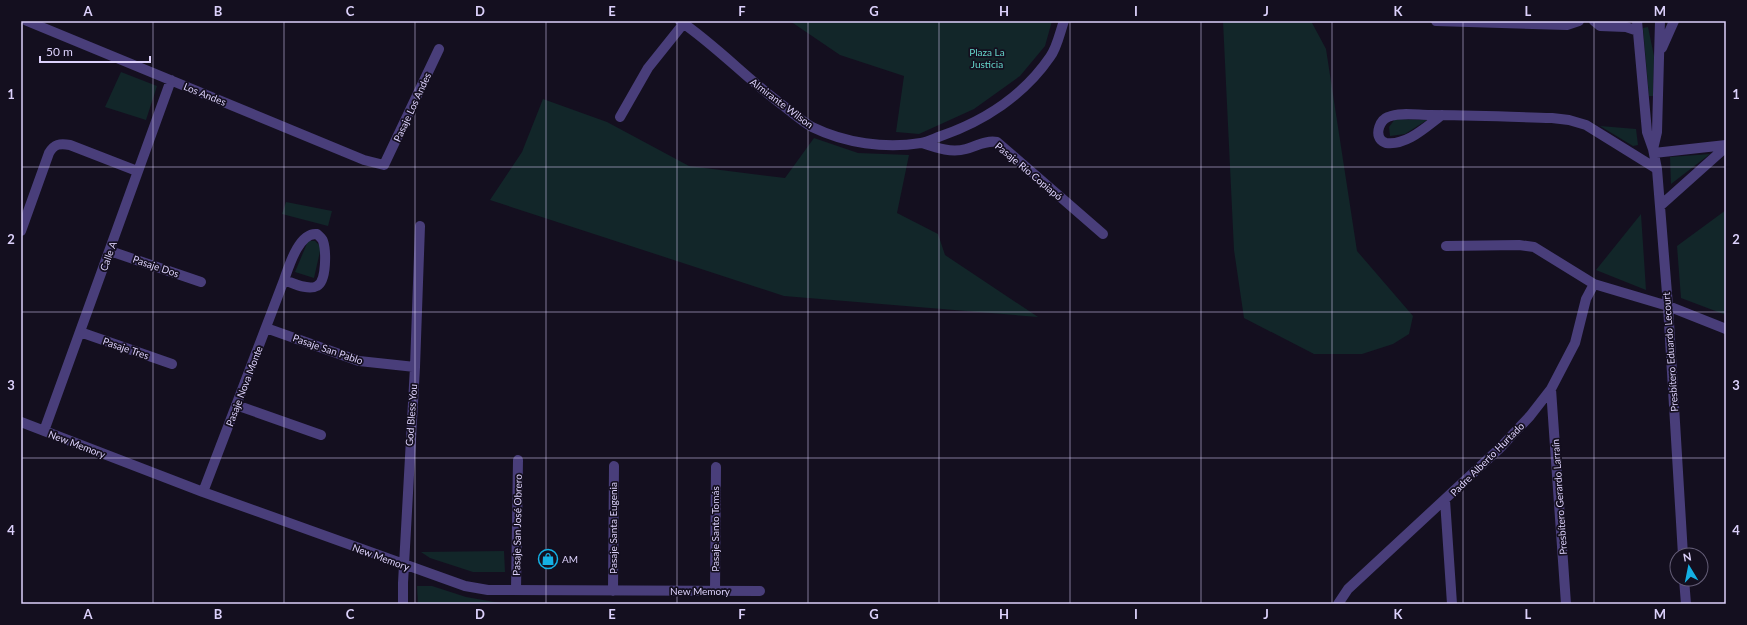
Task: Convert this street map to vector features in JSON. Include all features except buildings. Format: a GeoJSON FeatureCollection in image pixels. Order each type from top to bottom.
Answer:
{"type":"FeatureCollection","features":[{"type":"Feature","properties":{"kind":"street","name":"Los Andes"},"geometry":{"type":"LineString","coordinates":[[27,21],[364,160],[384,166]]}},
{"type":"Feature","properties":{"kind":"street","name":"Almirante Wilson"},"geometry":{"type":"LineString","coordinates":[[682,22],[768,95],[811,126],[833,136],[856,142],[882,145],[922,143],[964,127],[994,111],[1016,94],[1034,77],[1051,56],[1064,21]]}},
{"type":"Feature","properties":{"kind":"street"},"geometry":{"type":"LineString","coordinates":[[1436,21],[1539,22],[1567,25],[1579,21]]}},
{"type":"Feature","properties":{"kind":"street"},"geometry":{"type":"LineString","coordinates":[[1594,21],[1600,26],[1637,26]]}},
{"type":"Feature","properties":{"kind":"street","name":"Presbítero Eduardo Lecourt"},"geometry":{"type":"LineString","coordinates":[[1654,151],[1659,104],[1660,21]]}},
{"type":"Feature","properties":{"kind":"street"},"geometry":{"type":"LineString","coordinates":[[1660,52],[1674,21]]}},
{"type":"Feature","properties":{"kind":"street"},"geometry":{"type":"LineString","coordinates":[[620,117],[648,68],[682,22]]}},
{"type":"Feature","properties":{"kind":"street","name":"Presbítero Eduardo Lecourt"},"geometry":{"type":"LineString","coordinates":[[1637,26],[1647,132],[1654,151],[1657,169],[1668,306],[1683,547]]}},
{"type":"Feature","properties":{"kind":"street","name":"Pasaje Los Andes"},"geometry":{"type":"LineString","coordinates":[[384,166],[439,49]]}},
{"type":"Feature","properties":{"kind":"street","name":"Calle A"},"geometry":{"type":"LineString","coordinates":[[44,431],[171,80]]}},
{"type":"Feature","properties":{"kind":"street"},"geometry":{"type":"LineString","coordinates":[[1645,104],[1659,104]]}},
{"type":"Feature","properties":{"kind":"street"},"geometry":{"type":"LineString","coordinates":[[1442,115],[1414,135],[1399,142],[1387,143],[1383,142],[1380,138],[1379,127],[1382,121],[1386,117],[1395,115],[1442,115],[1552,118],[1569,120],[1586,125],[1657,169]]}},
{"type":"Feature","properties":{"kind":"street","name":"Pasaje Río Copiapó"},"geometry":{"type":"LineString","coordinates":[[922,143],[954,151],[986,142],[997,142],[1102,234]]}},
{"type":"Feature","properties":{"kind":"street"},"geometry":{"type":"LineString","coordinates":[[21,231],[52,147],[58,144],[70,145],[137,171]]}},
{"type":"Feature","properties":{"kind":"street"},"geometry":{"type":"LineString","coordinates":[[1654,151],[1726,146]]}},
{"type":"Feature","properties":{"kind":"street"},"geometry":{"type":"LineString","coordinates":[[1660,206],[1726,146]]}},
{"type":"Feature","properties":{"kind":"street","name":"God Bless You"},"geometry":{"type":"LineString","coordinates":[[403,604],[420,226]]}},
{"type":"Feature","properties":{"kind":"street","name":"Pasaje Nova Monte"},"geometry":{"type":"LineString","coordinates":[[203,492],[284,280],[296,251],[302,240],[313,234],[317,234],[323,243],[324,268],[323,279],[320,284],[312,288],[284,280]]}},
{"type":"Feature","properties":{"kind":"street"},"geometry":{"type":"LineString","coordinates":[[1446,246],[1519,245],[1534,247],[1594,284],[1668,306],[1726,329]]}},
{"type":"Feature","properties":{"kind":"street","name":"Pasaje Dos"},"geometry":{"type":"LineString","coordinates":[[110,251],[201,282]]}},
{"type":"Feature","properties":{"kind":"street","name":"Padre Alberto Hurtado"},"geometry":{"type":"LineString","coordinates":[[1338,604],[1348,589],[1500,448],[1530,416],[1551,389],[1574,343],[1586,299],[1594,284]]}},
{"type":"Feature","properties":{"kind":"street","name":"Pasaje San Pablo"},"geometry":{"type":"LineString","coordinates":[[266,328],[359,361],[414,367]]}},
{"type":"Feature","properties":{"kind":"street","name":"Pasaje Tres"},"geometry":{"type":"LineString","coordinates":[[80,332],[172,364]]}},
{"type":"Feature","properties":{"kind":"street","name":"Presbítero Gerardo Larraín"},"geometry":{"type":"LineString","coordinates":[[1551,389],[1566,604]]}},
{"type":"Feature","properties":{"kind":"street"},"geometry":{"type":"LineString","coordinates":[[236,405],[321,435]]}},
{"type":"Feature","properties":{"kind":"street","name":"New Memory"},"geometry":{"type":"LineString","coordinates":[[21,422],[203,492],[465,586],[488,590],[760,591]]}},
{"type":"Feature","properties":{"kind":"street","name":"Pasaje San José Obrero"},"geometry":{"type":"LineString","coordinates":[[516,590],[518,460]]}},
{"type":"Feature","properties":{"kind":"street","name":"Pasaje Santa Eugenia"},"geometry":{"type":"LineString","coordinates":[[613,591],[614,466]]}},
{"type":"Feature","properties":{"kind":"street","name":"Pasaje Santo Tomás"},"geometry":{"type":"LineString","coordinates":[[715,591],[716,467]]}},
{"type":"Feature","properties":{"kind":"street"},"geometry":{"type":"LineString","coordinates":[[1445,500],[1452,604]]}},
{"type":"Feature","properties":{"kind":"street"},"geometry":{"type":"LineString","coordinates":[[1685,587],[1686,604]]}},
{"type":"Feature","properties":{"kind":"green space","name":"Plaza La Justicia"},"geometry":{"type":"Polygon","coordinates":[[[790,21],[1052,21],[1045,46],[1020,76],[974,109],[919,134],[896,132],[904,76],[840,55],[790,21]]]}},
{"type":"Feature","properties":{"kind":"green space"},"geometry":{"type":"Polygon","coordinates":[[[1223,21],[1311,21],[1326,49],[1357,251],[1413,316],[1409,334],[1393,344],[1362,354],[1314,354],[1244,318],[1234,250],[1223,21]]]}},
{"type":"Feature","properties":{"kind":"green space"},"geometry":{"type":"Polygon","coordinates":[[[1648,27],[1654,56],[1653,96],[1649,96],[1643,28],[1648,27]]]}},
{"type":"Feature","properties":{"kind":"green space"},"geometry":{"type":"Polygon","coordinates":[[[121,72],[157,86],[146,120],[105,107],[121,72]]]}},
{"type":"Feature","properties":{"kind":"green space"},"geometry":{"type":"Polygon","coordinates":[[[543,99],[607,122],[689,166],[785,178],[814,138],[858,153],[909,155],[897,213],[938,234],[945,255],[1038,317],[784,296],[490,200],[522,152],[543,99]]]}},
{"type":"Feature","properties":{"kind":"green space"},"geometry":{"type":"Polygon","coordinates":[[[1395,119],[1427,120],[1405,134],[1390,136],[1389,127],[1395,119]]]}},
{"type":"Feature","properties":{"kind":"green space"},"geometry":{"type":"Polygon","coordinates":[[[1600,126],[1636,129],[1638,145],[1633,146],[1600,126]]]}},
{"type":"Feature","properties":{"kind":"green space"},"geometry":{"type":"Polygon","coordinates":[[[1710,154],[1671,184],[1670,157],[1710,154]]]}},
{"type":"Feature","properties":{"kind":"green space"},"geometry":{"type":"Polygon","coordinates":[[[286,202],[332,211],[328,226],[282,214],[286,202]]]}},
{"type":"Feature","properties":{"kind":"green space"},"geometry":{"type":"Polygon","coordinates":[[[1726,210],[1726,315],[1681,298],[1677,246],[1726,210]]]}},
{"type":"Feature","properties":{"kind":"green space"},"geometry":{"type":"Polygon","coordinates":[[[1641,214],[1646,290],[1596,270],[1641,214]]]}},
{"type":"Feature","properties":{"kind":"green space"},"geometry":{"type":"Polygon","coordinates":[[[308,241],[315,241],[321,247],[314,278],[295,272],[308,241]]]}},
{"type":"Feature","properties":{"kind":"green space"},"geometry":{"type":"Polygon","coordinates":[[[504,551],[505,572],[473,572],[430,558],[421,552],[504,551]]]}},
{"type":"Feature","properties":{"kind":"green space"},"geometry":{"type":"Polygon","coordinates":[[[417,586],[432,586],[466,597],[506,604],[418,604],[417,586]]]}},
{"type":"Feature","properties":{"kind":"place","name":"AM"},"geometry":{"type":"Point","coordinates":[548,559]}}]}
